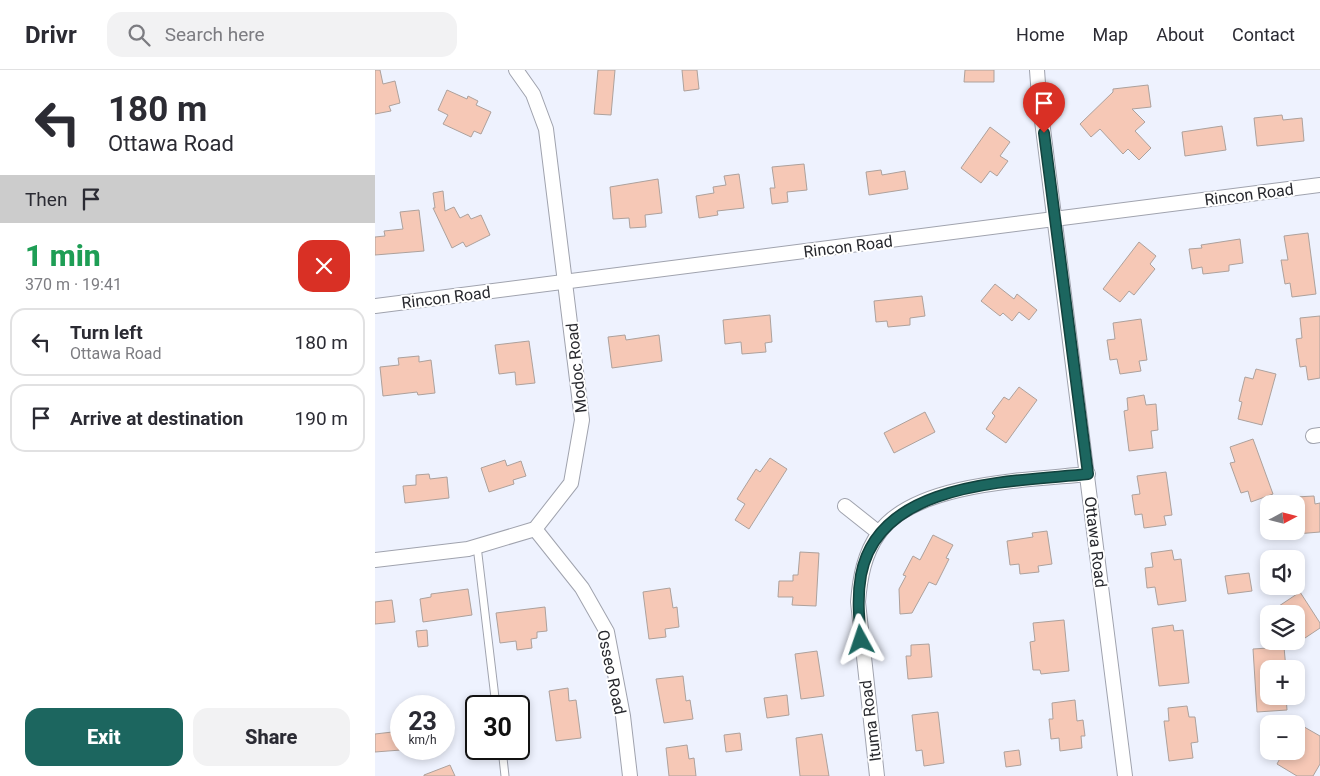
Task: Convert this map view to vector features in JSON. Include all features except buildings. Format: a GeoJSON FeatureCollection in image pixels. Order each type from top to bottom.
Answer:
{"type":"FeatureCollection","features":[{"type":"Feature","properties":{"kind":"street","name":"Modoc Road"},"geometry":{"type":"LineString","coordinates":[[516,70],[533,94],[546,130],[582,420],[571,483],[535,529]]}},
{"type":"Feature","properties":{"kind":"street","name":"Ottawa Road"},"geometry":{"type":"LineString","coordinates":[[1037,70],[1125,776]]}},
{"type":"Feature","properties":{"kind":"street","name":"Rincon Road"},"geometry":{"type":"LineString","coordinates":[[375,306],[1320,185]]}},
{"type":"Feature","properties":{"kind":"street","name":"Ituma Road"},"geometry":{"type":"LineString","coordinates":[[877,776],[858,602],[861,574],[879,533],[913,505],[957,491],[1088,474]]}},
{"type":"Feature","properties":{"kind":"street"},"geometry":{"type":"LineString","coordinates":[[845,506],[879,533]]}},
{"type":"Feature","properties":{"kind":"street"},"geometry":{"type":"LineString","coordinates":[[375,560],[477,546],[535,529]]}},
{"type":"Feature","properties":{"kind":"street","name":"Osseo Road"},"geometry":{"type":"LineString","coordinates":[[535,529],[582,588],[607,632],[623,716],[630,776]]}},
{"type":"Feature","properties":{"kind":"lane"},"geometry":{"type":"LineString","coordinates":[[477,546],[495,695]]}},
{"type":"Feature","properties":{"kind":"lane"},"geometry":{"type":"LineString","coordinates":[[503,760],[505,776]]}},
{"type":"Feature","properties":{"kind":"route"},"geometry":{"type":"LineString","coordinates":[[861,640],[858,602],[861,574],[869,552],[879,533],[913,505],[957,491],[1088,474],[1044,133]]}}]}
